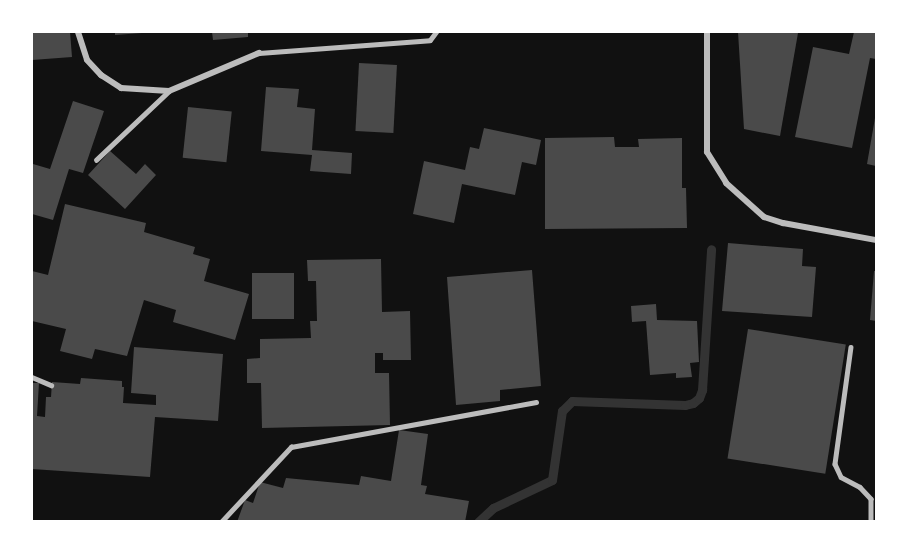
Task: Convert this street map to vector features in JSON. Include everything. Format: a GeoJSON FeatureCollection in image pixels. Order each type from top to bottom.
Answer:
{"type":"FeatureCollection","features":[{"type":"Feature","properties":{"kind":"street"},"geometry":{"type":"LineString","coordinates":[[78,32],[87,60],[101,75],[121,88],[170,92],[259,53]]}},
{"type":"Feature","properties":{"kind":"street"},"geometry":{"type":"LineString","coordinates":[[707,32],[707,152],[726,183],[764,216],[783,223],[876,240]]}},
{"type":"Feature","properties":{"kind":"lane"},"geometry":{"type":"LineString","coordinates":[[259,53],[430,40],[436,32]]}},
{"type":"Feature","properties":{"kind":"lane"},"geometry":{"type":"LineString","coordinates":[[96,160],[170,92]]}},
{"type":"Feature","properties":{"kind":"lane"},"geometry":{"type":"LineString","coordinates":[[851,347],[835,464],[841,477],[860,487],[871,499],[871,522]]}},
{"type":"Feature","properties":{"kind":"lane"},"geometry":{"type":"LineString","coordinates":[[32,377],[51,385]]}},
{"type":"Feature","properties":{"kind":"lane"},"geometry":{"type":"LineString","coordinates":[[221,522],[291,447],[536,402]]}},
{"type":"Feature","properties":{"kind":"building"},"geometry":{"type":"Polygon","coordinates":[[[32,32],[70,32],[72,57],[32,60],[32,32]]]}},
{"type":"Feature","properties":{"kind":"building"},"geometry":{"type":"Polygon","coordinates":[[[115,32],[142,32],[142,33],[115,35],[115,32]]]}},
{"type":"Feature","properties":{"kind":"building"},"geometry":{"type":"Polygon","coordinates":[[[212,32],[248,32],[248,37],[213,40],[212,32]]]}},
{"type":"Feature","properties":{"kind":"building"},"geometry":{"type":"Polygon","coordinates":[[[738,32],[798,33],[780,136],[744,129],[738,32]]]}},
{"type":"Feature","properties":{"kind":"building"},"geometry":{"type":"Polygon","coordinates":[[[854,32],[876,32],[876,59],[870,58],[852,148],[795,137],[813,47],[849,54],[854,32]]]}},
{"type":"Feature","properties":{"kind":"building"},"geometry":{"type":"Polygon","coordinates":[[[359,63],[397,65],[393,133],[355,131],[359,63]]]}},
{"type":"Feature","properties":{"kind":"building"},"geometry":{"type":"Polygon","coordinates":[[[266,87],[299,89],[297,107],[315,109],[312,150],[352,153],[351,174],[310,171],[312,155],[261,151],[266,87]]]}},
{"type":"Feature","properties":{"kind":"building"},"geometry":{"type":"Polygon","coordinates":[[[73,101],[104,111],[83,173],[69,169],[53,220],[32,214],[32,168],[33,164],[50,169],[73,101]]]}},
{"type":"Feature","properties":{"kind":"building"},"geometry":{"type":"Polygon","coordinates":[[[188,107],[232,112],[226,162],[183,158],[188,107]]]}},
{"type":"Feature","properties":{"kind":"building"},"geometry":{"type":"Polygon","coordinates":[[[876,118],[876,166],[867,164],[876,118]]]}},
{"type":"Feature","properties":{"kind":"building"},"geometry":{"type":"Polygon","coordinates":[[[484,128],[541,140],[536,165],[522,162],[515,195],[462,184],[454,223],[413,214],[424,161],[465,170],[470,147],[479,149],[484,128]]]}},
{"type":"Feature","properties":{"kind":"building"},"geometry":{"type":"Polygon","coordinates":[[[614,137],[615,147],[639,147],[638,139],[682,138],[682,188],[686,188],[687,228],[545,229],[545,138],[614,137]]]}},
{"type":"Feature","properties":{"kind":"building"},"geometry":{"type":"Polygon","coordinates":[[[110,151],[136,174],[145,164],[156,175],[125,209],[88,175],[110,151]]]}},
{"type":"Feature","properties":{"kind":"building"},"geometry":{"type":"Polygon","coordinates":[[[65,204],[146,223],[144,232],[195,247],[193,254],[210,259],[204,281],[249,294],[235,340],[173,322],[176,310],[144,300],[127,356],[95,349],[92,359],[60,351],[66,329],[32,321],[32,271],[48,275],[65,204]]]}},
{"type":"Feature","properties":{"kind":"building"},"geometry":{"type":"Polygon","coordinates":[[[728,243],[803,249],[802,266],[816,267],[812,317],[722,311],[728,243]]]}},
{"type":"Feature","properties":{"kind":"building"},"geometry":{"type":"Polygon","coordinates":[[[381,259],[382,312],[410,311],[411,360],[383,360],[383,353],[375,353],[375,373],[389,373],[390,425],[262,428],[261,383],[247,383],[247,359],[260,358],[260,339],[311,338],[310,321],[317,321],[316,281],[308,281],[307,260],[381,259]]]}},
{"type":"Feature","properties":{"kind":"building"},"geometry":{"type":"Polygon","coordinates":[[[532,270],[541,386],[500,390],[500,401],[456,405],[447,277],[532,270]]]}},
{"type":"Feature","properties":{"kind":"building"},"geometry":{"type":"Polygon","coordinates":[[[874,271],[876,271],[876,321],[870,320],[874,271]]]}},
{"type":"Feature","properties":{"kind":"building"},"geometry":{"type":"Polygon","coordinates":[[[252,273],[294,273],[294,319],[252,319],[252,273]]]}},
{"type":"Feature","properties":{"kind":"building"},"geometry":{"type":"Polygon","coordinates":[[[656,304],[657,320],[697,321],[699,362],[690,363],[692,377],[676,378],[676,373],[650,375],[646,321],[632,322],[631,306],[656,304]]]}},
{"type":"Feature","properties":{"kind":"building"},"geometry":{"type":"Polygon","coordinates":[[[748,329],[846,344],[825,474],[728,458],[748,329]]]}},
{"type":"Feature","properties":{"kind":"building"},"geometry":{"type":"Polygon","coordinates":[[[134,347],[223,354],[218,421],[155,417],[150,477],[32,469],[32,383],[39,383],[37,416],[45,417],[46,397],[51,397],[52,382],[80,384],[81,378],[122,381],[123,403],[156,405],[156,395],[131,393],[134,347]]]}},
{"type":"Feature","properties":{"kind":"building"},"geometry":{"type":"Polygon","coordinates":[[[399,430],[428,434],[421,485],[427,486],[425,494],[469,501],[465,522],[237,522],[245,500],[253,503],[260,482],[283,488],[286,478],[359,485],[361,476],[391,481],[399,430]]]}},
{"type":"Feature","properties":{"kind":"waterway"},"geometry":{"type":"LineString","coordinates":[[478,522],[493,508],[552,480],[562,411],[572,401],[685,405],[699,398],[702,390],[711,249]]}}]}
